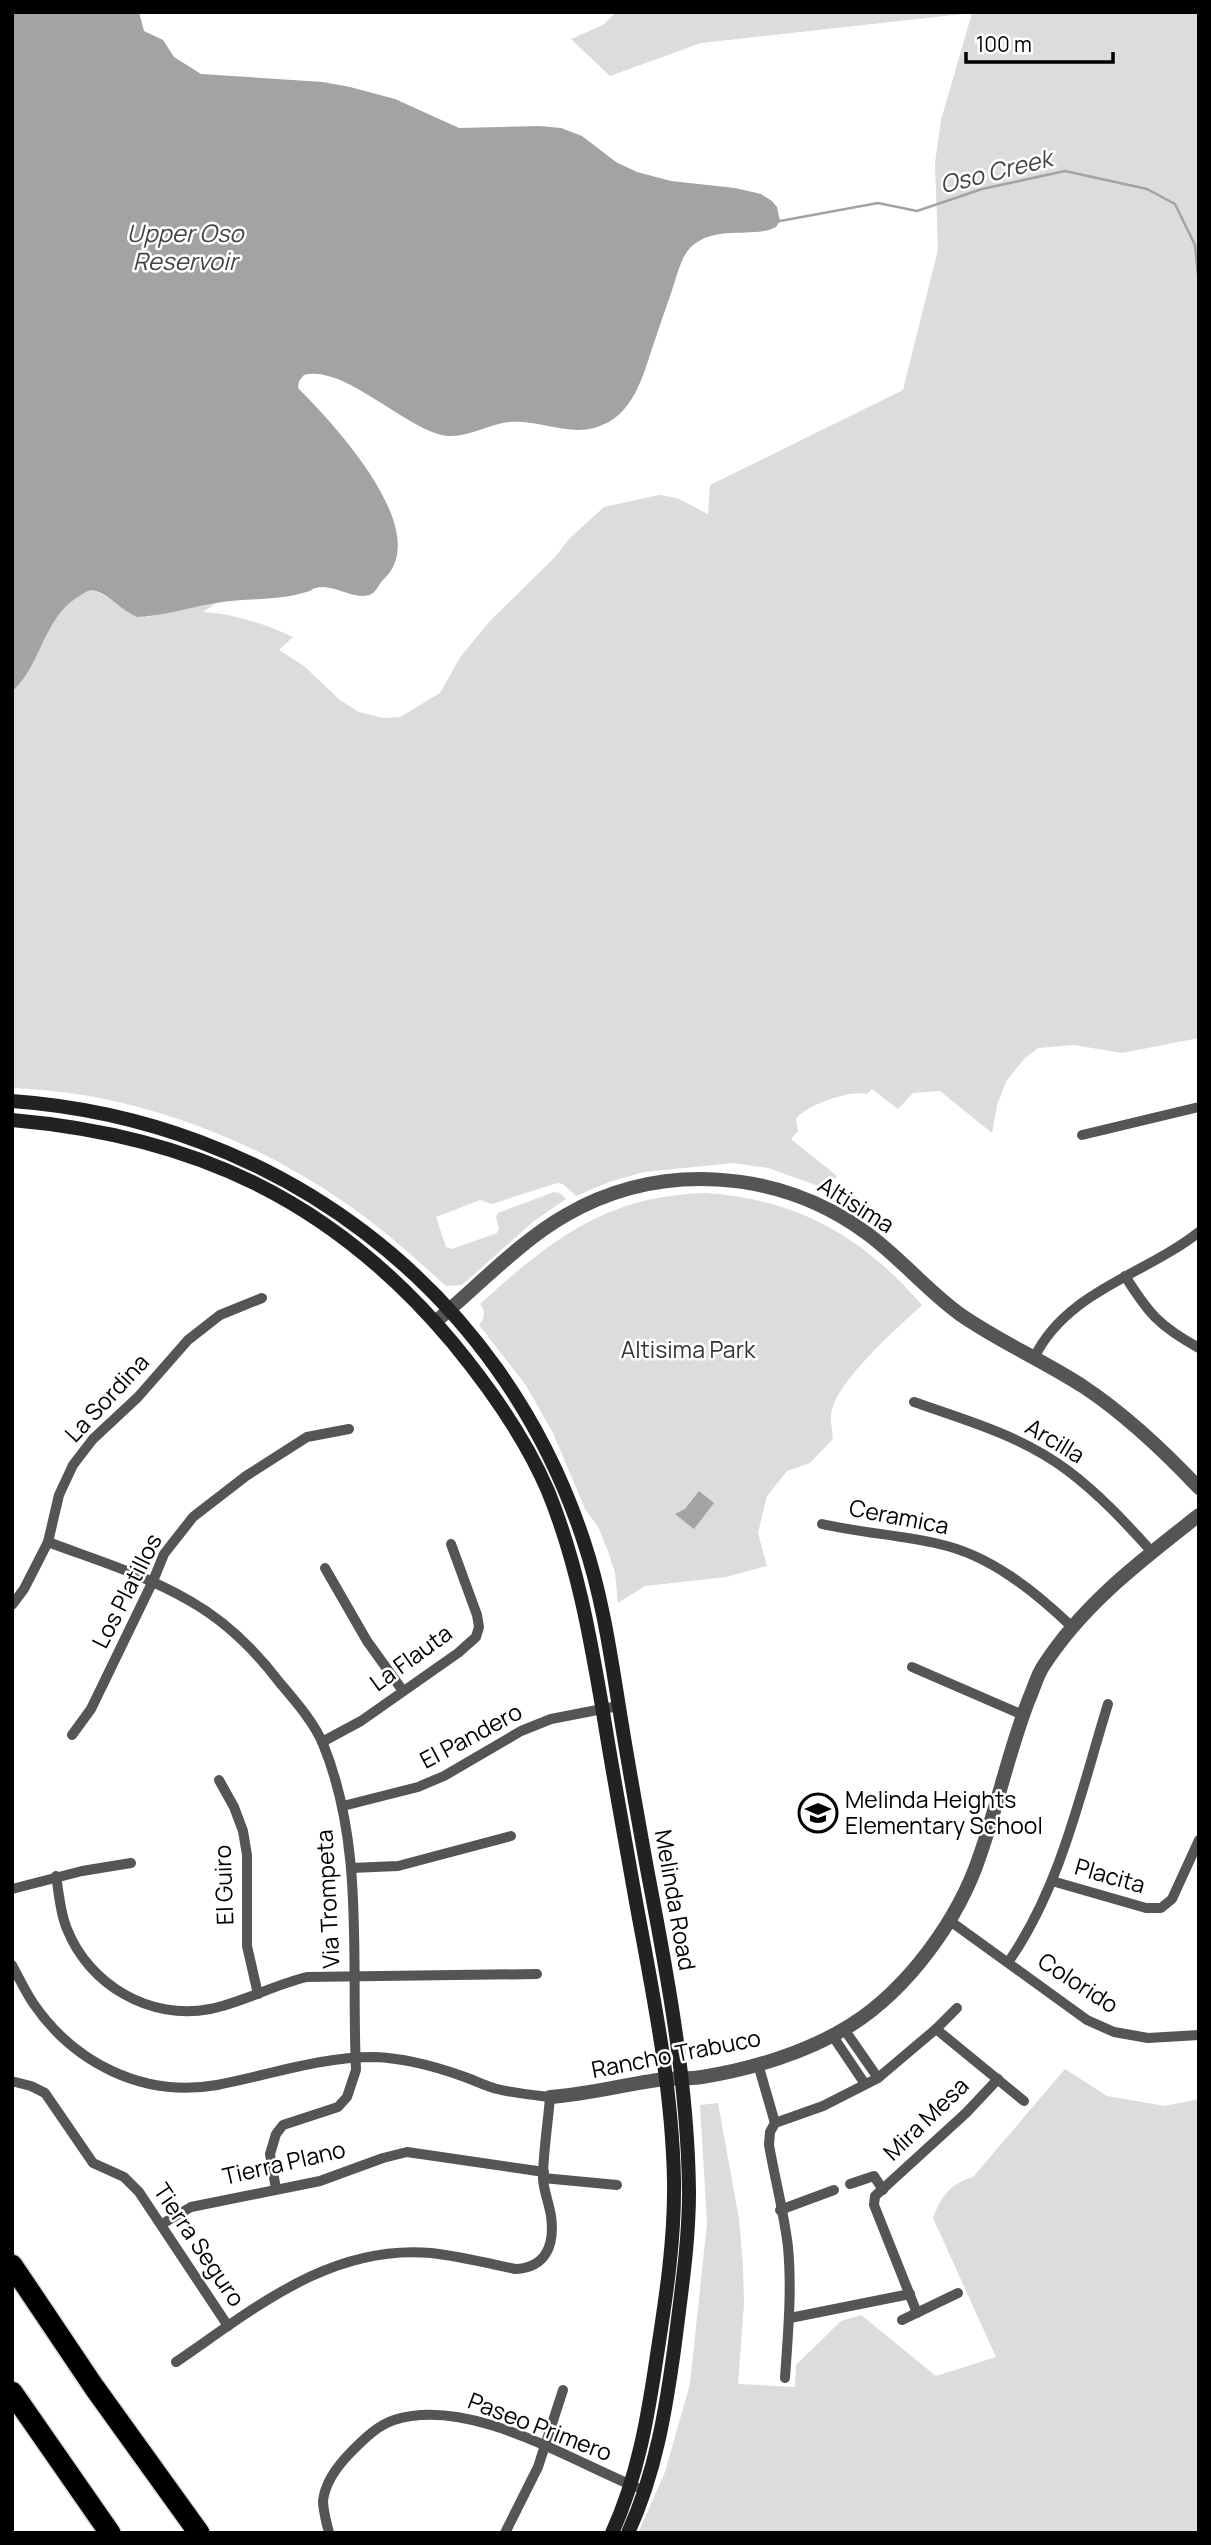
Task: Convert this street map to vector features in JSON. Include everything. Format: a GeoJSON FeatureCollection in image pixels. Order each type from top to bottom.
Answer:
{"type":"FeatureCollection","features":[{"type":"Feature","properties":{"kind":"highway"},"geometry":{"type":"LineString","coordinates":[[12,2265],[94,2387],[199,2533]]}},
{"type":"Feature","properties":{"kind":"highway"},"geometry":{"type":"LineString","coordinates":[[12,2392],[110,2533]]}},
{"type":"Feature","properties":{"kind":"main road","name":"Melinda Road"},"geometry":{"type":"LineString","coordinates":[[12,1101],[48,1104],[138,1121],[187,1136],[292,1183],[366,1233],[421,1280],[450,1310],[487,1356],[519,1400],[562,1483],[584,1540],[603,1608],[682,2078],[688,2182],[685,2263],[666,2409],[645,2491],[628,2533]]}},
{"type":"Feature","properties":{"kind":"main road","name":"Melinda Road"},"geometry":{"type":"LineString","coordinates":[[12,1120],[65,1125],[166,1147],[268,1189],[338,1232],[386,1272],[435,1322],[491,1390],[547,1489],[584,1606],[654,1997],[666,2079],[674,2184],[670,2265],[650,2407],[631,2485],[612,2533]]}},
{"type":"Feature","properties":{"kind":"street"},"geometry":{"type":"LineString","coordinates":[[1082,1135],[1199,1107]]}},
{"type":"Feature","properties":{"kind":"street","name":"Altisima"},"geometry":{"type":"LineString","coordinates":[[435,1322],[537,1234],[566,1214],[596,1200],[651,1183],[699,1178],[761,1184],[801,1196],[838,1214],[867,1233],[958,1313],[1084,1387],[1127,1420],[1167,1454],[1199,1488]]}},
{"type":"Feature","properties":{"kind":"street"},"geometry":{"type":"LineString","coordinates":[[1034,1358],[1056,1327],[1098,1290],[1178,1248],[1199,1231]]}},
{"type":"Feature","properties":{"kind":"street"},"geometry":{"type":"LineString","coordinates":[[1125,1276],[1159,1324],[1199,1349]]}},
{"type":"Feature","properties":{"kind":"street","name":"La Sordina"},"geometry":{"type":"LineString","coordinates":[[12,1605],[24,1589],[48,1542],[59,1495],[73,1465],[93,1439],[138,1397],[188,1340],[220,1315],[262,1298]]}},
{"type":"Feature","properties":{"kind":"street","name":"Arcilla"},"geometry":{"type":"LineString","coordinates":[[914,1402],[975,1423],[1028,1446],[1065,1468],[1128,1524],[1152,1552]]}},
{"type":"Feature","properties":{"kind":"street","name":"Los Platillos"},"geometry":{"type":"LineString","coordinates":[[72,1735],[91,1709],[164,1553],[193,1517],[246,1476],[307,1437],[349,1429]]}},
{"type":"Feature","properties":{"kind":"street","name":"Rancho Trabuco"},"geometry":{"type":"LineString","coordinates":[[12,1965],[32,2001],[53,2028],[76,2050],[102,2068],[131,2080],[165,2086],[216,2085],[308,2063],[356,2057],[412,2062],[439,2068],[496,2089],[550,2097],[586,2094],[666,2079],[702,2077],[758,2064],[838,2032],[877,2004],[926,1955],[950,1921],[980,1858],[1023,1715],[1042,1668],[1071,1626],[1110,1587],[1199,1515]]}},
{"type":"Feature","properties":{"kind":"street","name":"Ceramica"},"geometry":{"type":"LineString","coordinates":[[822,1524],[862,1533],[940,1544],[966,1552],[1026,1588],[1071,1626]]}},
{"type":"Feature","properties":{"kind":"street","name":"Via Trompeta"},"geometry":{"type":"LineString","coordinates":[[48,1542],[153,1581],[202,1608],[248,1644],[299,1707],[322,1742],[342,1806],[351,1868],[356,2070],[351,2087],[338,2107],[283,2125],[276,2134],[270,2154],[276,2189]]}},
{"type":"Feature","properties":{"kind":"street","name":"La Flauta"},"geometry":{"type":"LineString","coordinates":[[322,1742],[361,1721],[476,1637],[479,1627],[477,1615],[451,1544]]}},
{"type":"Feature","properties":{"kind":"street"},"geometry":{"type":"LineString","coordinates":[[325,1568],[367,1642],[402,1691]]}},
{"type":"Feature","properties":{"kind":"street"},"geometry":{"type":"LineString","coordinates":[[912,1667],[1023,1715]]}},
{"type":"Feature","properties":{"kind":"street"},"geometry":{"type":"LineString","coordinates":[[1009,1961],[1037,1918],[1052,1881],[1108,1704]]}},
{"type":"Feature","properties":{"kind":"street","name":"El Pandero"},"geometry":{"type":"LineString","coordinates":[[342,1806],[418,1787],[444,1776],[521,1731],[551,1720],[618,1706]]}},
{"type":"Feature","properties":{"kind":"street","name":"El Guiro"},"geometry":{"type":"LineString","coordinates":[[219,1780],[243,1831],[247,1855],[247,1946],[258,1994]]}},
{"type":"Feature","properties":{"kind":"street"},"geometry":{"type":"LineString","coordinates":[[351,1868],[398,1866],[511,1836]]}},
{"type":"Feature","properties":{"kind":"street","name":"Placita"},"geometry":{"type":"LineString","coordinates":[[1052,1881],[1146,1908],[1161,1908],[1171,1899],[1199,1840]]}},
{"type":"Feature","properties":{"kind":"street"},"geometry":{"type":"LineString","coordinates":[[12,1889],[56,1877],[131,1863]]}},
{"type":"Feature","properties":{"kind":"street"},"geometry":{"type":"LineString","coordinates":[[56,1877],[66,1927],[77,1950],[104,1981],[119,1992],[151,2006],[186,2011],[207,2010],[237,2003],[282,1983],[307,1977],[537,1974]]}},
{"type":"Feature","properties":{"kind":"street","name":"Colorido"},"geometry":{"type":"LineString","coordinates":[[950,1921],[1009,1961],[1087,2020],[1114,2032],[1148,2038],[1199,2035]]}},
{"type":"Feature","properties":{"kind":"street"},"geometry":{"type":"LineString","coordinates":[[785,2378],[790,2318],[789,2268],[769,2145],[770,2132],[775,2123],[823,2106],[878,2078],[957,2008]]}},
{"type":"Feature","properties":{"kind":"street","name":"Mira Mesa"},"geometry":{"type":"LineString","coordinates":[[936,2029],[1024,2101]]}},
{"type":"Feature","properties":{"kind":"street"},"geometry":{"type":"LineString","coordinates":[[838,2032],[878,2078]]}},
{"type":"Feature","properties":{"kind":"street"},"geometry":{"type":"LineString","coordinates":[[838,2032],[865,2084]]}},
{"type":"Feature","properties":{"kind":"street"},"geometry":{"type":"LineString","coordinates":[[758,2064],[775,2123]]}},
{"type":"Feature","properties":{"kind":"street","name":"Mira Mesa"},"geometry":{"type":"LineString","coordinates":[[916,2313],[874,2205],[875,2196],[966,2113],[998,2079]]}},
{"type":"Feature","properties":{"kind":"street","name":"Tierra Seguro"},"geometry":{"type":"LineString","coordinates":[[15,2082],[46,2093],[93,2163],[124,2176],[139,2192],[228,2326]]}},
{"type":"Feature","properties":{"kind":"street"},"geometry":{"type":"LineString","coordinates":[[176,2362],[270,2297],[299,2280],[335,2266],[394,2254],[430,2253],[515,2269],[529,2269],[542,2260],[548,2250],[552,2232],[543,2175],[550,2097]]}},
{"type":"Feature","properties":{"kind":"street","name":"Tierra Plano"},"geometry":{"type":"LineString","coordinates":[[162,2224],[191,2207],[320,2181],[407,2152],[617,2185]]}},
{"type":"Feature","properties":{"kind":"street","name":"Mira Mesa"},"geometry":{"type":"LineString","coordinates":[[850,2185],[874,2176],[883,2190]]}},
{"type":"Feature","properties":{"kind":"street"},"geometry":{"type":"LineString","coordinates":[[780,2210],[834,2190]]}},
{"type":"Feature","properties":{"kind":"street"},"geometry":{"type":"LineString","coordinates":[[790,2318],[910,2294]]}},
{"type":"Feature","properties":{"kind":"street"},"geometry":{"type":"LineString","coordinates":[[902,2319],[958,2294]]}},
{"type":"Feature","properties":{"kind":"street"},"geometry":{"type":"LineString","coordinates":[[505,2533],[545,2447],[563,2390]]}},
{"type":"Feature","properties":{"kind":"street","name":"Paseo Primero"},"geometry":{"type":"LineString","coordinates":[[329,2533],[323,2502],[330,2479],[344,2459],[367,2436],[392,2420],[416,2415],[445,2414],[476,2420],[645,2491]]}},
{"type":"Feature","properties":{"kind":"green space"},"geometry":{"type":"Polygon","coordinates":[[[616,12],[1199,12],[1199,1038],[1122,1053],[1074,1045],[1038,1048],[1025,1058],[1007,1080],[997,1105],[992,1133],[940,1091],[913,1093],[898,1109],[872,1089],[867,1094],[840,1096],[818,1104],[796,1119],[798,1131],[791,1139],[837,1176],[827,1189],[768,1168],[734,1163],[644,1172],[609,1182],[576,1196],[563,1184],[557,1183],[492,1204],[480,1200],[436,1217],[446,1247],[452,1249],[497,1233],[498,1213],[554,1192],[560,1193],[566,1199],[534,1221],[462,1285],[446,1286],[388,1235],[351,1207],[314,1182],[233,1140],[146,1109],[57,1091],[12,1088],[12,692],[55,619],[66,606],[93,590],[147,617],[218,602],[203,612],[249,620],[293,637],[279,650],[304,666],[340,700],[359,712],[383,718],[400,717],[440,693],[461,656],[490,621],[555,557],[569,539],[604,507],[659,495],[677,498],[708,514],[710,485],[903,390],[938,250],[935,163],[941,120],[972,13],[701,43],[610,76],[571,39],[603,25],[616,12]]]}},
{"type":"Feature","properties":{"kind":"green space","name":"Altisima Park"},"geometry":{"type":"Polygon","coordinates":[[[705,1193],[769,1203],[826,1225],[876,1259],[922,1305],[872,1352],[839,1393],[831,1414],[833,1439],[810,1463],[787,1471],[767,1496],[758,1533],[767,1566],[726,1577],[645,1586],[618,1603],[615,1573],[598,1527],[585,1509],[553,1433],[525,1384],[479,1325],[484,1314],[480,1304],[531,1260],[582,1226],[638,1203],[670,1196],[705,1193]]]}},
{"type":"Feature","properties":{"kind":"green space"},"geometry":{"type":"Polygon","coordinates":[[[1065,2069],[1107,2096],[1165,2106],[1199,2099],[1199,2533],[638,2533],[665,2472],[690,2384],[707,2223],[700,2105],[718,2103],[739,2219],[744,2303],[738,2384],[795,2387],[796,2365],[841,2321],[861,2315],[936,2376],[996,2357],[933,2218],[936,2210],[952,2187],[973,2177],[1065,2069]]]}},
{"type":"Feature","properties":{"kind":"water","name":"Upper Oso Reservoir"},"geometry":{"type":"Polygon","coordinates":[[[12,12],[139,12],[144,31],[163,40],[174,57],[201,74],[323,82],[350,87],[395,99],[459,128],[561,128],[582,136],[616,162],[637,172],[671,181],[735,188],[761,194],[777,207],[780,221],[776,227],[769,230],[719,234],[692,246],[681,264],[635,393],[619,414],[594,428],[573,430],[510,422],[447,436],[422,428],[335,378],[319,374],[304,375],[298,388],[354,451],[388,507],[397,535],[396,559],[375,591],[363,596],[322,587],[285,597],[227,601],[137,617],[101,593],[90,591],[70,602],[55,620],[26,675],[12,692],[12,12]]]}},
{"type":"Feature","properties":{"kind":"water"},"geometry":{"type":"Polygon","coordinates":[[[699,1491],[714,1503],[694,1529],[675,1514],[685,1509],[699,1491]]]}},
{"type":"Feature","properties":{"kind":"waterway","name":"Oso Creek"},"geometry":{"type":"LineString","coordinates":[[780,221],[878,203],[917,211],[982,189],[1065,171],[1147,189],[1175,204],[1195,245],[1199,284]]}},
{"type":"Feature","properties":{"kind":"place","name":"Melinda Heights Elementary School"},"geometry":{"type":"Point","coordinates":[818,1813]}}]}
